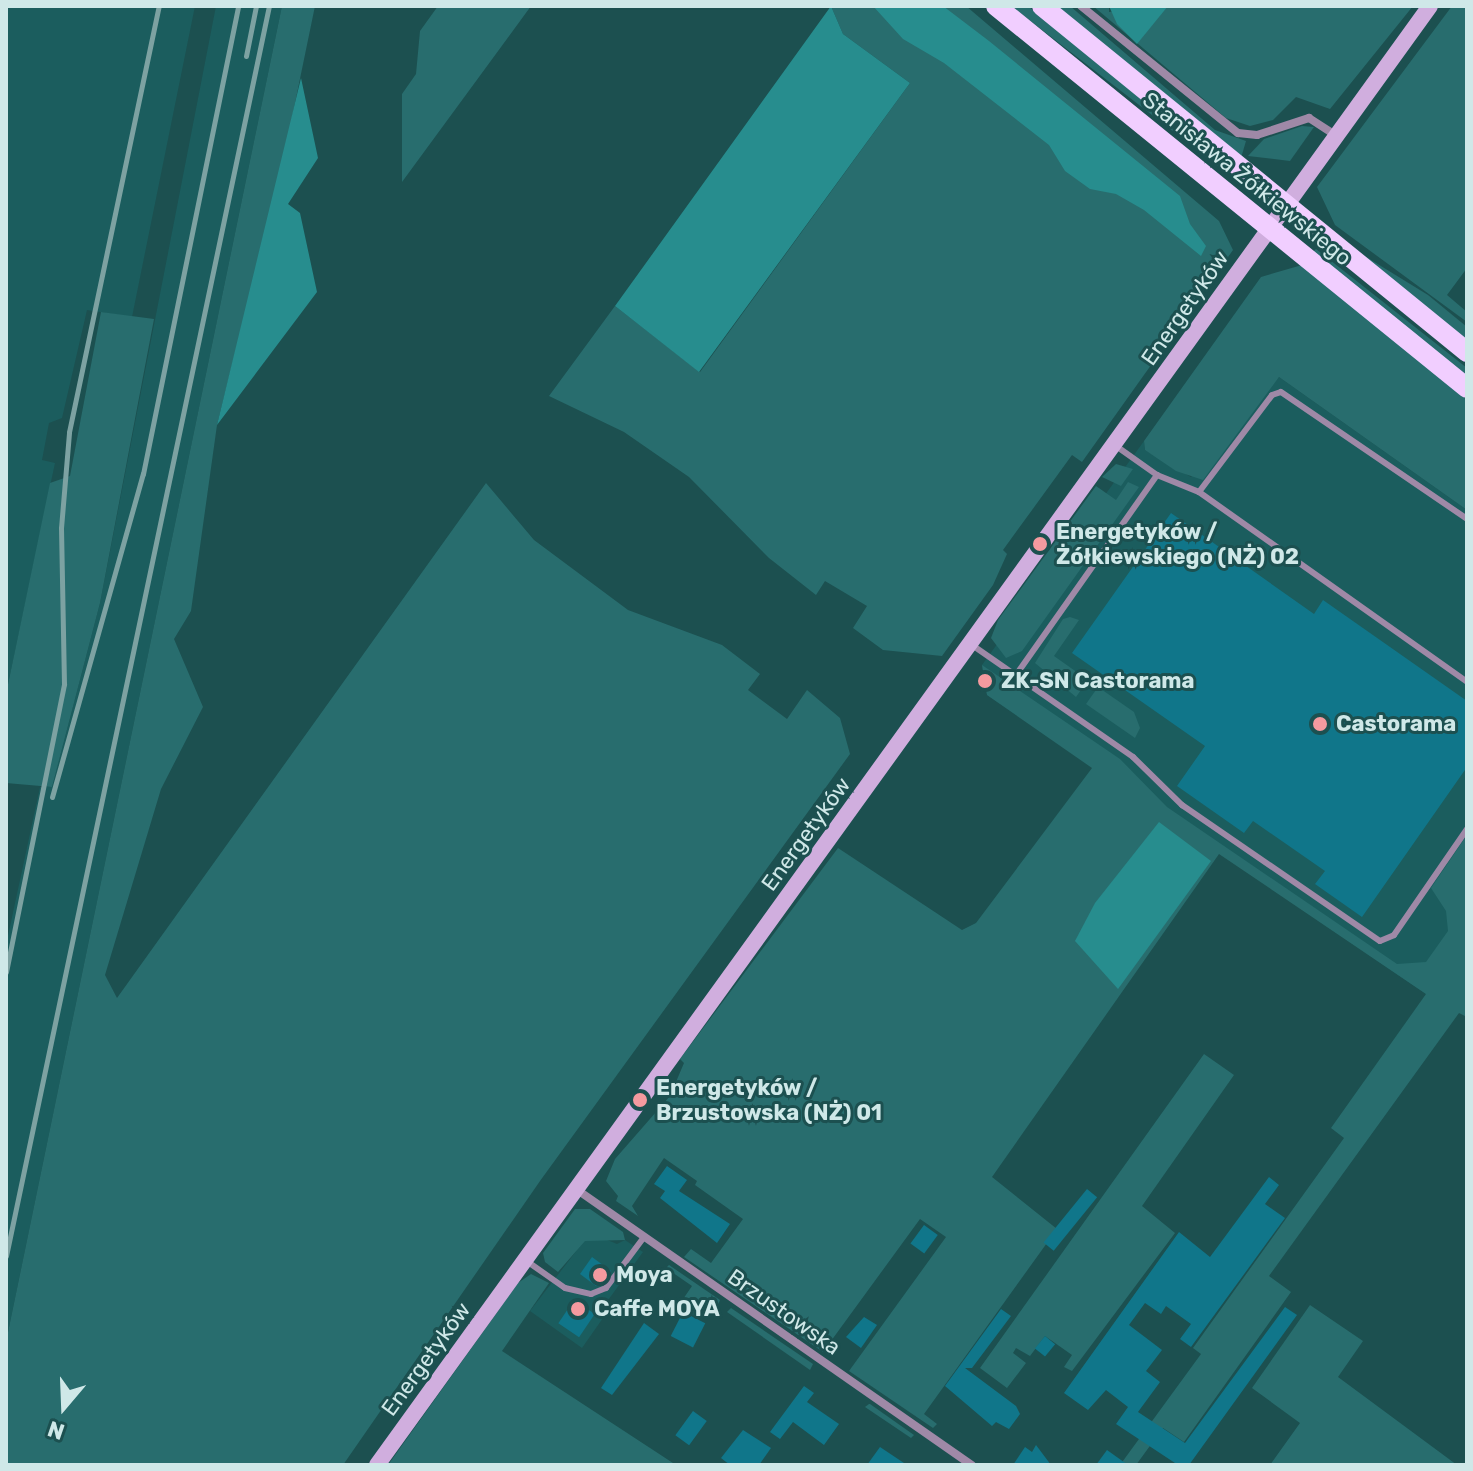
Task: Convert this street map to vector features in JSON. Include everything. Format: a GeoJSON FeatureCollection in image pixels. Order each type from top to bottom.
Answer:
{"type":"FeatureCollection","features":[{"type":"Feature","properties":{"kind":"main road","name":"Stanisława Żółkiewskiego"},"geometry":{"type":"LineString","coordinates":[[996,6],[1467,388]]}},
{"type":"Feature","properties":{"kind":"main road","name":"Stanisława Żółkiewskiego"},"geometry":{"type":"LineString","coordinates":[[1042,6],[1467,352]]}},
{"type":"Feature","properties":{"kind":"main road","name":"Energetyków"},"geometry":{"type":"LineString","coordinates":[[377,1465],[1430,6]]}},
{"type":"Feature","properties":{"kind":"street"},"geometry":{"type":"LineString","coordinates":[[1081,6],[1238,133],[1257,135],[1309,118],[1335,135]]}},
{"type":"Feature","properties":{"kind":"street","name":"Brzustowska"},"geometry":{"type":"LineString","coordinates":[[576,1189],[972,1465]]}},
{"type":"Feature","properties":{"kind":"lane"},"geometry":{"type":"LineString","coordinates":[[1199,492],[1272,395],[1281,392],[1467,519]]}},
{"type":"Feature","properties":{"kind":"lane"},"geometry":{"type":"LineString","coordinates":[[1113,444],[1157,475],[1199,492],[1467,682]]}},
{"type":"Feature","properties":{"kind":"lane"},"geometry":{"type":"LineString","coordinates":[[1016,675],[1157,475]]}},
{"type":"Feature","properties":{"kind":"lane"},"geometry":{"type":"LineString","coordinates":[[969,643],[1133,757],[1182,805],[1380,941],[1394,935],[1467,829]]}},
{"type":"Feature","properties":{"kind":"lane"},"geometry":{"type":"LineString","coordinates":[[525,1260],[565,1288],[591,1294],[606,1288],[644,1237]]}},
{"type":"Feature","properties":{"kind":"shaded area"},"geometry":{"type":"Polygon","coordinates":[[[6,6],[195,6],[132,317],[87,310],[62,418],[49,423],[42,460],[55,463],[6,694],[6,6]]]}},
{"type":"Feature","properties":{"kind":"shaded area"},"geometry":{"type":"Polygon","coordinates":[[[216,6],[282,6],[6,1342],[6,945],[40,787],[52,787],[100,603],[216,6]]]}},
{"type":"Feature","properties":{"kind":"shaded area"},"geometry":{"type":"Polygon","coordinates":[[[282,6],[315,6],[282,166],[217,425],[191,611],[174,639],[203,707],[161,789],[105,975],[117,998],[486,483],[534,540],[628,610],[722,645],[760,674],[748,690],[787,719],[807,690],[840,718],[850,754],[540,1181],[343,1465],[6,1465],[6,1342],[282,6]]]}},
{"type":"Feature","properties":{"kind":"shaded area"},"geometry":{"type":"Polygon","coordinates":[[[438,6],[531,6],[402,182],[402,94],[416,74],[420,31],[438,6]]]}},
{"type":"Feature","properties":{"kind":"shaded area"},"geometry":{"type":"Polygon","coordinates":[[[831,6],[966,6],[1219,221],[1233,250],[1082,462],[1072,455],[1003,550],[1007,554],[993,585],[942,656],[883,650],[853,628],[867,606],[825,581],[816,595],[769,558],[689,477],[624,432],[549,396],[615,306],[700,372],[910,83],[843,34],[831,6]]]}},
{"type":"Feature","properties":{"kind":"shaded area"},"geometry":{"type":"Polygon","coordinates":[[[831,6],[843,34],[910,83],[699,372],[615,306],[831,6]]]}},
{"type":"Feature","properties":{"kind":"shaded area"},"geometry":{"type":"Polygon","coordinates":[[[873,6],[943,6],[989,41],[1180,196],[1190,224],[1206,246],[1201,256],[1144,210],[1116,194],[1090,189],[1065,171],[1049,145],[944,63],[903,39],[873,6]]]}},
{"type":"Feature","properties":{"kind":"shaded area"},"geometry":{"type":"Polygon","coordinates":[[[1011,6],[1028,6],[1229,170],[1227,173],[1011,6]]]}},
{"type":"Feature","properties":{"kind":"shaded area"},"geometry":{"type":"Polygon","coordinates":[[[1056,6],[1070,6],[1215,130],[1246,141],[1241,158],[1056,6]]]}},
{"type":"Feature","properties":{"kind":"shaded area"},"geometry":{"type":"Polygon","coordinates":[[[1093,6],[1109,6],[1109,12],[1161,6],[1413,6],[1330,109],[1296,97],[1273,120],[1250,126],[1226,118],[1093,6]]]}},
{"type":"Feature","properties":{"kind":"shaded area"},"geometry":{"type":"Polygon","coordinates":[[[1109,6],[1168,6],[1137,44],[1117,24],[1109,6]]]}},
{"type":"Feature","properties":{"kind":"shaded area"},"geometry":{"type":"Polygon","coordinates":[[[1452,6],[1467,6],[1467,268],[1447,295],[1467,312],[1467,322],[1335,225],[1317,187],[1452,6]]]}},
{"type":"Feature","properties":{"kind":"shaded area"},"geometry":{"type":"Polygon","coordinates":[[[301,78],[318,158],[288,204],[300,213],[317,292],[217,425],[301,78]]]}},
{"type":"Feature","properties":{"kind":"shaded area"},"geometry":{"type":"Polygon","coordinates":[[[1302,126],[1314,127],[1290,161],[1248,156],[1264,139],[1302,126]]]}},
{"type":"Feature","properties":{"kind":"shaded area"},"geometry":{"type":"Polygon","coordinates":[[[1316,249],[1467,368],[1467,377],[1313,252],[1316,249]]]}},
{"type":"Feature","properties":{"kind":"shaded area"},"geometry":{"type":"Polygon","coordinates":[[[1363,255],[1428,295],[1467,327],[1467,342],[1363,255]]]}},
{"type":"Feature","properties":{"kind":"shaded area"},"geometry":{"type":"Polygon","coordinates":[[[1302,265],[1467,400],[1467,510],[1279,377],[1203,480],[1176,471],[1145,450],[1144,441],[1261,277],[1302,265]]]}},
{"type":"Feature","properties":{"kind":"shaded area"},"geometry":{"type":"Polygon","coordinates":[[[101,312],[154,319],[100,603],[52,787],[6,783],[6,694],[50,483],[70,476],[101,312]]]}},
{"type":"Feature","properties":{"kind":"shaded area"},"geometry":{"type":"Polygon","coordinates":[[[1279,377],[1467,510],[1467,928],[1426,994],[987,695],[982,665],[1144,441],[1145,450],[1191,477],[1279,377]]]}},
{"type":"Feature","properties":{"kind":"shaded area"},"geometry":{"type":"Polygon","coordinates":[[[1116,464],[1133,469],[1121,486],[1102,477],[1116,464]]]}},
{"type":"Feature","properties":{"kind":"shaded area"},"geometry":{"type":"Polygon","coordinates":[[[1128,482],[1139,487],[1022,651],[1006,658],[991,638],[998,620],[1096,486],[1116,500],[1128,482]]]}},
{"type":"Feature","properties":{"kind":"shaded area"},"geometry":{"type":"Polygon","coordinates":[[[1070,617],[1079,620],[1054,656],[1088,680],[1076,697],[1035,663],[1063,619],[1070,617]]]}},
{"type":"Feature","properties":{"kind":"shaded area"},"geometry":{"type":"Polygon","coordinates":[[[982,665],[1120,759],[1167,807],[1397,964],[1426,962],[1448,931],[1446,911],[1431,888],[1467,835],[1467,1017],[1459,1013],[1269,1276],[1291,1292],[1184,1442],[1163,1428],[1136,1465],[1120,1465],[1201,1354],[1193,1348],[1344,1138],[1331,1128],[1426,994],[1219,854],[992,1177],[1057,1229],[924,1414],[937,1424],[933,1428],[849,1371],[946,1237],[920,1219],[823,1352],[684,1257],[691,1249],[711,1263],[743,1219],[695,1185],[697,1181],[664,1158],[632,1206],[638,1216],[616,1201],[618,1196],[606,1181],[615,1159],[670,1096],[684,1063],[680,1059],[838,848],[962,930],[976,923],[1092,768],[987,695],[982,665]]]}},
{"type":"Feature","properties":{"kind":"shaded area"},"geometry":{"type":"Polygon","coordinates":[[[1098,687],[1134,712],[1140,728],[1135,738],[1086,704],[1098,687]]]}},
{"type":"Feature","properties":{"kind":"shaded area"},"geometry":{"type":"Polygon","coordinates":[[[1159,822],[1211,861],[1118,989],[1075,941],[1095,903],[1159,822]]]}},
{"type":"Feature","properties":{"kind":"shaded area"},"geometry":{"type":"Polygon","coordinates":[[[1204,1054],[1234,1075],[1142,1206],[1175,1233],[1072,1371],[1064,1367],[1072,1355],[1045,1336],[1030,1356],[1016,1348],[1013,1353],[1026,1363],[1007,1388],[980,1368],[1204,1054]]]}},
{"type":"Feature","properties":{"kind":"shaded area"},"geometry":{"type":"Polygon","coordinates":[[[575,1209],[590,1209],[623,1232],[625,1240],[585,1241],[558,1272],[545,1262],[543,1253],[575,1209]]]}},
{"type":"Feature","properties":{"kind":"shaded area"},"geometry":{"type":"Polygon","coordinates":[[[600,1237],[617,1244],[625,1240],[643,1252],[598,1314],[603,1318],[582,1348],[530,1311],[584,1241],[600,1237]]]}},
{"type":"Feature","properties":{"kind":"shaded area"},"geometry":{"type":"Polygon","coordinates":[[[669,1265],[720,1300],[718,1305],[695,1316],[679,1305],[692,1286],[666,1268],[669,1265]]]}},
{"type":"Feature","properties":{"kind":"shaded area"},"geometry":{"type":"Polygon","coordinates":[[[531,1274],[549,1283],[502,1351],[676,1465],[388,1465],[518,1283],[531,1274]]]}},
{"type":"Feature","properties":{"kind":"shaded area"},"geometry":{"type":"Polygon","coordinates":[[[1310,1305],[1363,1341],[1338,1377],[1457,1465],[1270,1465],[1300,1423],[1252,1388],[1310,1305]]]}},
{"type":"Feature","properties":{"kind":"shaded area"},"geometry":{"type":"Polygon","coordinates":[[[731,1308],[813,1364],[810,1370],[727,1312],[731,1308]]]}},
{"type":"Feature","properties":{"kind":"shaded area"},"geometry":{"type":"Polygon","coordinates":[[[869,1404],[914,1435],[911,1438],[865,1407],[869,1404]]]}},
{"type":"Feature","properties":{"kind":"building","name":"Castorama"},"geometry":{"type":"Polygon","coordinates":[[[1171,513],[1314,614],[1323,600],[1467,701],[1467,767],[1362,917],[1315,884],[1325,871],[1253,821],[1244,833],[1177,786],[1205,746],[1072,653],[1171,513]]]}},
{"type":"Feature","properties":{"kind":"building"},"geometry":{"type":"Polygon","coordinates":[[[667,1166],[687,1180],[679,1191],[730,1224],[717,1243],[660,1198],[665,1191],[654,1184],[667,1166]]]}},
{"type":"Feature","properties":{"kind":"building"},"geometry":{"type":"Polygon","coordinates":[[[1269,1177],[1279,1185],[1265,1204],[1285,1218],[1191,1347],[1180,1339],[1191,1324],[1166,1306],[1161,1314],[1145,1303],[1129,1325],[1162,1350],[1146,1371],[1160,1382],[1138,1412],[1185,1443],[1285,1307],[1297,1315],[1189,1465],[1178,1465],[1116,1424],[1128,1407],[1106,1390],[1088,1410],[1064,1393],[1179,1232],[1210,1257],[1269,1177]]]}},
{"type":"Feature","properties":{"kind":"building"},"geometry":{"type":"Polygon","coordinates":[[[1087,1189],[1097,1197],[1054,1251],[1044,1243],[1087,1189]]]}},
{"type":"Feature","properties":{"kind":"building"},"geometry":{"type":"Polygon","coordinates":[[[924,1225],[938,1235],[924,1254],[910,1244],[924,1225]]]}},
{"type":"Feature","properties":{"kind":"building"},"geometry":{"type":"Polygon","coordinates":[[[592,1257],[611,1271],[596,1286],[580,1274],[592,1257]]]}},
{"type":"Feature","properties":{"kind":"building"},"geometry":{"type":"Polygon","coordinates":[[[574,1300],[595,1314],[579,1337],[558,1323],[574,1300]]]}},
{"type":"Feature","properties":{"kind":"building"},"geometry":{"type":"Polygon","coordinates":[[[1001,1309],[1011,1316],[972,1368],[965,1368],[1016,1406],[1020,1414],[1009,1429],[996,1422],[992,1426],[945,1386],[1001,1309]]]}},
{"type":"Feature","properties":{"kind":"building"},"geometry":{"type":"Polygon","coordinates":[[[683,1312],[705,1323],[693,1347],[671,1336],[683,1312]]]}},
{"type":"Feature","properties":{"kind":"building"},"geometry":{"type":"Polygon","coordinates":[[[864,1317],[877,1325],[861,1348],[846,1337],[864,1317]]]}},
{"type":"Feature","properties":{"kind":"building"},"geometry":{"type":"Polygon","coordinates":[[[644,1323],[659,1334],[612,1395],[601,1388],[644,1323]]]}},
{"type":"Feature","properties":{"kind":"building"},"geometry":{"type":"Polygon","coordinates":[[[1045,1336],[1055,1344],[1045,1357],[1035,1348],[1045,1336]]]}},
{"type":"Feature","properties":{"kind":"building"},"geometry":{"type":"Polygon","coordinates":[[[804,1386],[814,1393],[807,1402],[839,1424],[824,1445],[793,1422],[780,1439],[770,1432],[804,1386]]]}},
{"type":"Feature","properties":{"kind":"building"},"geometry":{"type":"Polygon","coordinates":[[[693,1411],[707,1421],[689,1445],[675,1435],[693,1411]]]}},
{"type":"Feature","properties":{"kind":"building"},"geometry":{"type":"Polygon","coordinates":[[[743,1430],[771,1448],[759,1465],[730,1465],[721,1458],[743,1430]]]}},
{"type":"Feature","properties":{"kind":"building"},"geometry":{"type":"Polygon","coordinates":[[[1036,1445],[1051,1465],[1013,1465],[1025,1447],[1032,1452],[1036,1445]]]}},
{"type":"Feature","properties":{"kind":"building"},"geometry":{"type":"Polygon","coordinates":[[[880,1447],[907,1465],[867,1465],[880,1447]]]}},
{"type":"Feature","properties":{"kind":"building"},"geometry":{"type":"Polygon","coordinates":[[[1107,1450],[1128,1465],[1096,1465],[1107,1450]]]}},
{"type":"Feature","properties":{"kind":"railway"},"geometry":{"type":"LineString","coordinates":[[6,972],[64,684],[61,528],[69,432],[159,6]]}},
{"type":"Feature","properties":{"kind":"railway"},"geometry":{"type":"LineString","coordinates":[[52,797],[143,474],[238,6]]}},
{"type":"Feature","properties":{"kind":"railway"},"geometry":{"type":"LineString","coordinates":[[246,56],[256,6]]}},
{"type":"Feature","properties":{"kind":"railway"},"geometry":{"type":"LineString","coordinates":[[6,1256],[269,6]]}},
{"type":"Feature","properties":{"kind":"place","name":"Energetyków / Żółkiewskiego (NŻ) 02"},"geometry":{"type":"Point","coordinates":[1040,544]}},
{"type":"Feature","properties":{"kind":"place","name":"ZK-SN Castorama"},"geometry":{"type":"Point","coordinates":[985,681]}},
{"type":"Feature","properties":{"kind":"place","name":"Castorama"},"geometry":{"type":"Point","coordinates":[1320,724]}},
{"type":"Feature","properties":{"kind":"place","name":"Energetyków / Brzustowska (NŻ) 01"},"geometry":{"type":"Point","coordinates":[640,1100]}},
{"type":"Feature","properties":{"kind":"place","name":"Moya"},"geometry":{"type":"Point","coordinates":[600,1275]}},
{"type":"Feature","properties":{"kind":"place","name":"Caffe MOYA"},"geometry":{"type":"Point","coordinates":[578,1309]}}]}
